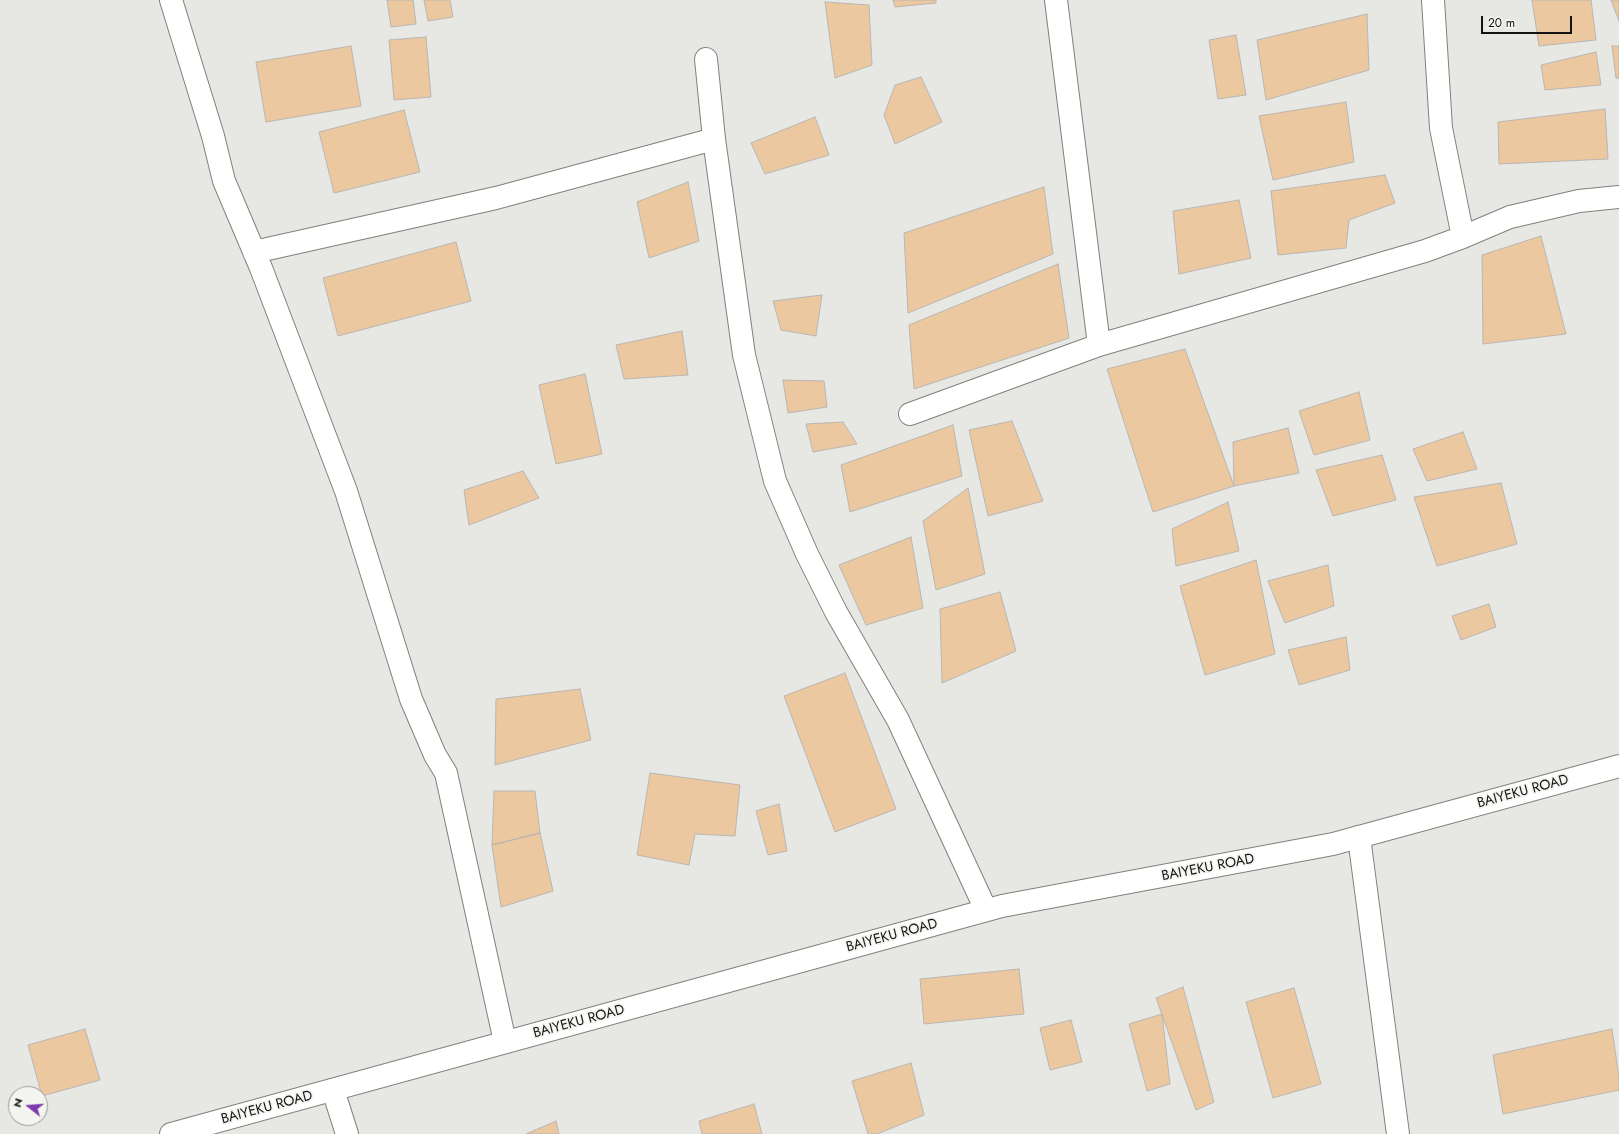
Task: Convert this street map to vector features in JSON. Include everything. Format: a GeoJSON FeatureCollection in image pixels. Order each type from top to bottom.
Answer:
{"type":"FeatureCollection","features":[{"type":"Feature","properties":{"kind":"street"},"geometry":{"type":"LineString","coordinates":[[170,0],[213,136],[224,180],[254,252],[346,491],[411,699],[434,755],[446,773],[505,1042]]}},
{"type":"Feature","properties":{"kind":"street"},"geometry":{"type":"LineString","coordinates":[[1056,0],[1099,345]]}},
{"type":"Feature","properties":{"kind":"street"},"geometry":{"type":"LineString","coordinates":[[1433,0],[1441,128],[1463,237]]}},
{"type":"Feature","properties":{"kind":"street"},"geometry":{"type":"LineString","coordinates":[[706,59],[714,139],[744,355],[775,481],[807,554],[836,612],[898,720],[986,910]]}},
{"type":"Feature","properties":{"kind":"street"},"geometry":{"type":"LineString","coordinates":[[254,252],[496,198],[714,139]]}},
{"type":"Feature","properties":{"kind":"street"},"geometry":{"type":"LineString","coordinates":[[910,414],[1099,345],[1425,251],[1510,217],[1579,201],[1619,197]]}},
{"type":"Feature","properties":{"kind":"street","name":"BAIYEKU ROAD"},"geometry":{"type":"LineString","coordinates":[[171,1134],[986,910],[1333,844],[1619,766]]}},
{"type":"Feature","properties":{"kind":"street"},"geometry":{"type":"LineString","coordinates":[[1359,837],[1398,1134]]}},
{"type":"Feature","properties":{"kind":"street"},"geometry":{"type":"LineString","coordinates":[[333,1090],[347,1134]]}},
{"type":"Feature","properties":{"kind":"building"},"geometry":{"type":"Polygon","coordinates":[[[387,0],[413,0],[416,24],[391,27],[387,0]]]}},
{"type":"Feature","properties":{"kind":"building"},"geometry":{"type":"Polygon","coordinates":[[[424,0],[450,0],[453,17],[428,21],[424,0]]]}},
{"type":"Feature","properties":{"kind":"building"},"geometry":{"type":"Polygon","coordinates":[[[893,0],[936,0],[936,3],[895,7],[893,0]]]}},
{"type":"Feature","properties":{"kind":"building"},"geometry":{"type":"Polygon","coordinates":[[[1532,0],[1591,0],[1596,40],[1539,46],[1532,0]]]}},
{"type":"Feature","properties":{"kind":"building"},"geometry":{"type":"Polygon","coordinates":[[[1611,0],[1619,0],[1619,21],[1611,0]]]}},
{"type":"Feature","properties":{"kind":"building"},"geometry":{"type":"Polygon","coordinates":[[[825,2],[869,5],[872,65],[835,78],[825,2]]]}},
{"type":"Feature","properties":{"kind":"building"},"geometry":{"type":"Polygon","coordinates":[[[1367,14],[1369,70],[1266,100],[1257,40],[1367,14]]]}},
{"type":"Feature","properties":{"kind":"building"},"geometry":{"type":"Polygon","coordinates":[[[1236,35],[1246,95],[1218,99],[1209,40],[1236,35]]]}},
{"type":"Feature","properties":{"kind":"building"},"geometry":{"type":"Polygon","coordinates":[[[426,37],[431,97],[394,100],[389,40],[426,37]]]}},
{"type":"Feature","properties":{"kind":"building"},"geometry":{"type":"Polygon","coordinates":[[[351,46],[361,106],[266,122],[256,62],[351,46]]]}},
{"type":"Feature","properties":{"kind":"building"},"geometry":{"type":"Polygon","coordinates":[[[1612,46],[1619,46],[1619,78],[1616,78],[1612,46]]]}},
{"type":"Feature","properties":{"kind":"building"},"geometry":{"type":"Polygon","coordinates":[[[1596,52],[1601,85],[1545,90],[1541,65],[1596,52]]]}},
{"type":"Feature","properties":{"kind":"building"},"geometry":{"type":"Polygon","coordinates":[[[921,77],[942,122],[895,144],[884,115],[895,85],[921,77]]]}},
{"type":"Feature","properties":{"kind":"building"},"geometry":{"type":"Polygon","coordinates":[[[1346,102],[1354,162],[1273,180],[1259,116],[1346,102]]]}},
{"type":"Feature","properties":{"kind":"building"},"geometry":{"type":"Polygon","coordinates":[[[1605,109],[1608,159],[1499,164],[1498,122],[1605,109]]]}},
{"type":"Feature","properties":{"kind":"building"},"geometry":{"type":"Polygon","coordinates":[[[404,110],[420,172],[334,193],[319,132],[404,110]]]}},
{"type":"Feature","properties":{"kind":"building"},"geometry":{"type":"Polygon","coordinates":[[[815,117],[829,155],[765,174],[751,143],[815,117]]]}},
{"type":"Feature","properties":{"kind":"building"},"geometry":{"type":"Polygon","coordinates":[[[1385,175],[1395,203],[1349,220],[1346,248],[1278,255],[1271,191],[1385,175]]]}},
{"type":"Feature","properties":{"kind":"building"},"geometry":{"type":"Polygon","coordinates":[[[688,182],[699,241],[649,258],[637,202],[688,182]]]}},
{"type":"Feature","properties":{"kind":"building"},"geometry":{"type":"Polygon","coordinates":[[[1044,187],[1053,254],[908,313],[904,233],[1044,187]]]}},
{"type":"Feature","properties":{"kind":"building"},"geometry":{"type":"Polygon","coordinates":[[[1239,200],[1251,258],[1179,274],[1173,211],[1239,200]]]}},
{"type":"Feature","properties":{"kind":"building"},"geometry":{"type":"Polygon","coordinates":[[[1541,236],[1566,334],[1483,344],[1482,255],[1541,236]]]}},
{"type":"Feature","properties":{"kind":"building"},"geometry":{"type":"Polygon","coordinates":[[[456,242],[471,301],[338,336],[323,278],[456,242]]]}},
{"type":"Feature","properties":{"kind":"building"},"geometry":{"type":"Polygon","coordinates":[[[1058,264],[1069,338],[914,389],[909,325],[1058,264]]]}},
{"type":"Feature","properties":{"kind":"building"},"geometry":{"type":"Polygon","coordinates":[[[822,295],[816,336],[781,330],[773,301],[822,295]]]}},
{"type":"Feature","properties":{"kind":"building"},"geometry":{"type":"Polygon","coordinates":[[[682,331],[688,375],[624,379],[616,345],[682,331]]]}},
{"type":"Feature","properties":{"kind":"building"},"geometry":{"type":"Polygon","coordinates":[[[1185,349],[1234,486],[1153,512],[1107,369],[1185,349]]]}},
{"type":"Feature","properties":{"kind":"building"},"geometry":{"type":"Polygon","coordinates":[[[585,374],[602,454],[556,464],[539,385],[585,374]]]}},
{"type":"Feature","properties":{"kind":"building"},"geometry":{"type":"Polygon","coordinates":[[[783,380],[824,381],[827,407],[788,413],[783,380]]]}},
{"type":"Feature","properties":{"kind":"building"},"geometry":{"type":"Polygon","coordinates":[[[1359,392],[1370,440],[1314,455],[1299,411],[1359,392]]]}},
{"type":"Feature","properties":{"kind":"building"},"geometry":{"type":"Polygon","coordinates":[[[1012,421],[1043,501],[988,516],[969,430],[1012,421]]]}},
{"type":"Feature","properties":{"kind":"building"},"geometry":{"type":"Polygon","coordinates":[[[843,422],[857,444],[813,452],[806,424],[843,422]]]}},
{"type":"Feature","properties":{"kind":"building"},"geometry":{"type":"Polygon","coordinates":[[[953,425],[962,476],[850,512],[841,465],[953,425]]]}},
{"type":"Feature","properties":{"kind":"building"},"geometry":{"type":"Polygon","coordinates":[[[1288,428],[1299,473],[1234,486],[1233,442],[1288,428]]]}},
{"type":"Feature","properties":{"kind":"building"},"geometry":{"type":"Polygon","coordinates":[[[1463,432],[1477,469],[1427,481],[1413,449],[1463,432]]]}},
{"type":"Feature","properties":{"kind":"building"},"geometry":{"type":"Polygon","coordinates":[[[1382,455],[1396,500],[1333,516],[1316,470],[1382,455]]]}},
{"type":"Feature","properties":{"kind":"building"},"geometry":{"type":"Polygon","coordinates":[[[523,471],[539,498],[469,525],[464,490],[523,471]]]}},
{"type":"Feature","properties":{"kind":"building"},"geometry":{"type":"Polygon","coordinates":[[[1501,483],[1517,544],[1437,566],[1414,497],[1501,483]]]}},
{"type":"Feature","properties":{"kind":"building"},"geometry":{"type":"Polygon","coordinates":[[[968,488],[985,574],[936,590],[923,521],[968,488]]]}},
{"type":"Feature","properties":{"kind":"building"},"geometry":{"type":"Polygon","coordinates":[[[1228,502],[1239,551],[1176,566],[1172,529],[1228,502]]]}},
{"type":"Feature","properties":{"kind":"building"},"geometry":{"type":"Polygon","coordinates":[[[911,537],[923,608],[866,625],[839,565],[911,537]]]}},
{"type":"Feature","properties":{"kind":"building"},"geometry":{"type":"Polygon","coordinates":[[[1256,560],[1275,654],[1205,675],[1180,586],[1256,560]]]}},
{"type":"Feature","properties":{"kind":"building"},"geometry":{"type":"Polygon","coordinates":[[[1328,565],[1334,606],[1285,623],[1268,581],[1328,565]]]}},
{"type":"Feature","properties":{"kind":"building"},"geometry":{"type":"Polygon","coordinates":[[[1000,592],[1016,651],[942,683],[940,609],[1000,592]]]}},
{"type":"Feature","properties":{"kind":"building"},"geometry":{"type":"Polygon","coordinates":[[[1489,604],[1496,627],[1461,640],[1452,616],[1489,604]]]}},
{"type":"Feature","properties":{"kind":"building"},"geometry":{"type":"Polygon","coordinates":[[[1346,637],[1350,670],[1299,685],[1288,650],[1346,637]]]}},
{"type":"Feature","properties":{"kind":"building"},"geometry":{"type":"Polygon","coordinates":[[[845,673],[896,809],[835,832],[784,696],[845,673]]]}},
{"type":"Feature","properties":{"kind":"building"},"geometry":{"type":"Polygon","coordinates":[[[580,689],[591,740],[495,765],[496,699],[580,689]]]}},
{"type":"Feature","properties":{"kind":"building"},"geometry":{"type":"Polygon","coordinates":[[[650,773],[740,785],[735,836],[695,834],[689,865],[637,855],[650,773]]]}},
{"type":"Feature","properties":{"kind":"building"},"geometry":{"type":"Polygon","coordinates":[[[494,791],[535,791],[540,833],[492,845],[494,791]]]}},
{"type":"Feature","properties":{"kind":"building"},"geometry":{"type":"Polygon","coordinates":[[[779,804],[787,851],[768,855],[756,811],[779,804]]]}},
{"type":"Feature","properties":{"kind":"building"},"geometry":{"type":"Polygon","coordinates":[[[540,833],[553,891],[501,907],[492,845],[540,833]]]}},
{"type":"Feature","properties":{"kind":"building"},"geometry":{"type":"Polygon","coordinates":[[[1019,969],[1024,1014],[924,1024],[920,979],[1019,969]]]}},
{"type":"Feature","properties":{"kind":"building"},"geometry":{"type":"Polygon","coordinates":[[[1183,987],[1214,1102],[1196,1110],[1156,998],[1183,987]]]}},
{"type":"Feature","properties":{"kind":"building"},"geometry":{"type":"Polygon","coordinates":[[[1294,988],[1321,1084],[1273,1098],[1246,1002],[1294,988]]]}},
{"type":"Feature","properties":{"kind":"building"},"geometry":{"type":"Polygon","coordinates":[[[1162,1014],[1170,1084],[1147,1091],[1129,1024],[1162,1014]]]}},
{"type":"Feature","properties":{"kind":"building"},"geometry":{"type":"Polygon","coordinates":[[[1071,1020],[1082,1062],[1050,1070],[1040,1028],[1071,1020]]]}},
{"type":"Feature","properties":{"kind":"building"},"geometry":{"type":"Polygon","coordinates":[[[85,1029],[100,1080],[48,1094],[48,1086],[39,1086],[28,1045],[85,1029]]]}},
{"type":"Feature","properties":{"kind":"building"},"geometry":{"type":"Polygon","coordinates":[[[1612,1029],[1619,1077],[1619,1090],[1503,1114],[1493,1055],[1612,1029]]]}},
{"type":"Feature","properties":{"kind":"building"},"geometry":{"type":"Polygon","coordinates":[[[911,1063],[924,1115],[877,1134],[868,1134],[852,1081],[911,1063]]]}},
{"type":"Feature","properties":{"kind":"building"},"geometry":{"type":"Polygon","coordinates":[[[754,1104],[762,1134],[702,1134],[699,1121],[754,1104]]]}},
{"type":"Feature","properties":{"kind":"building"},"geometry":{"type":"Polygon","coordinates":[[[556,1121],[559,1134],[526,1134],[556,1121]]]}}]}
